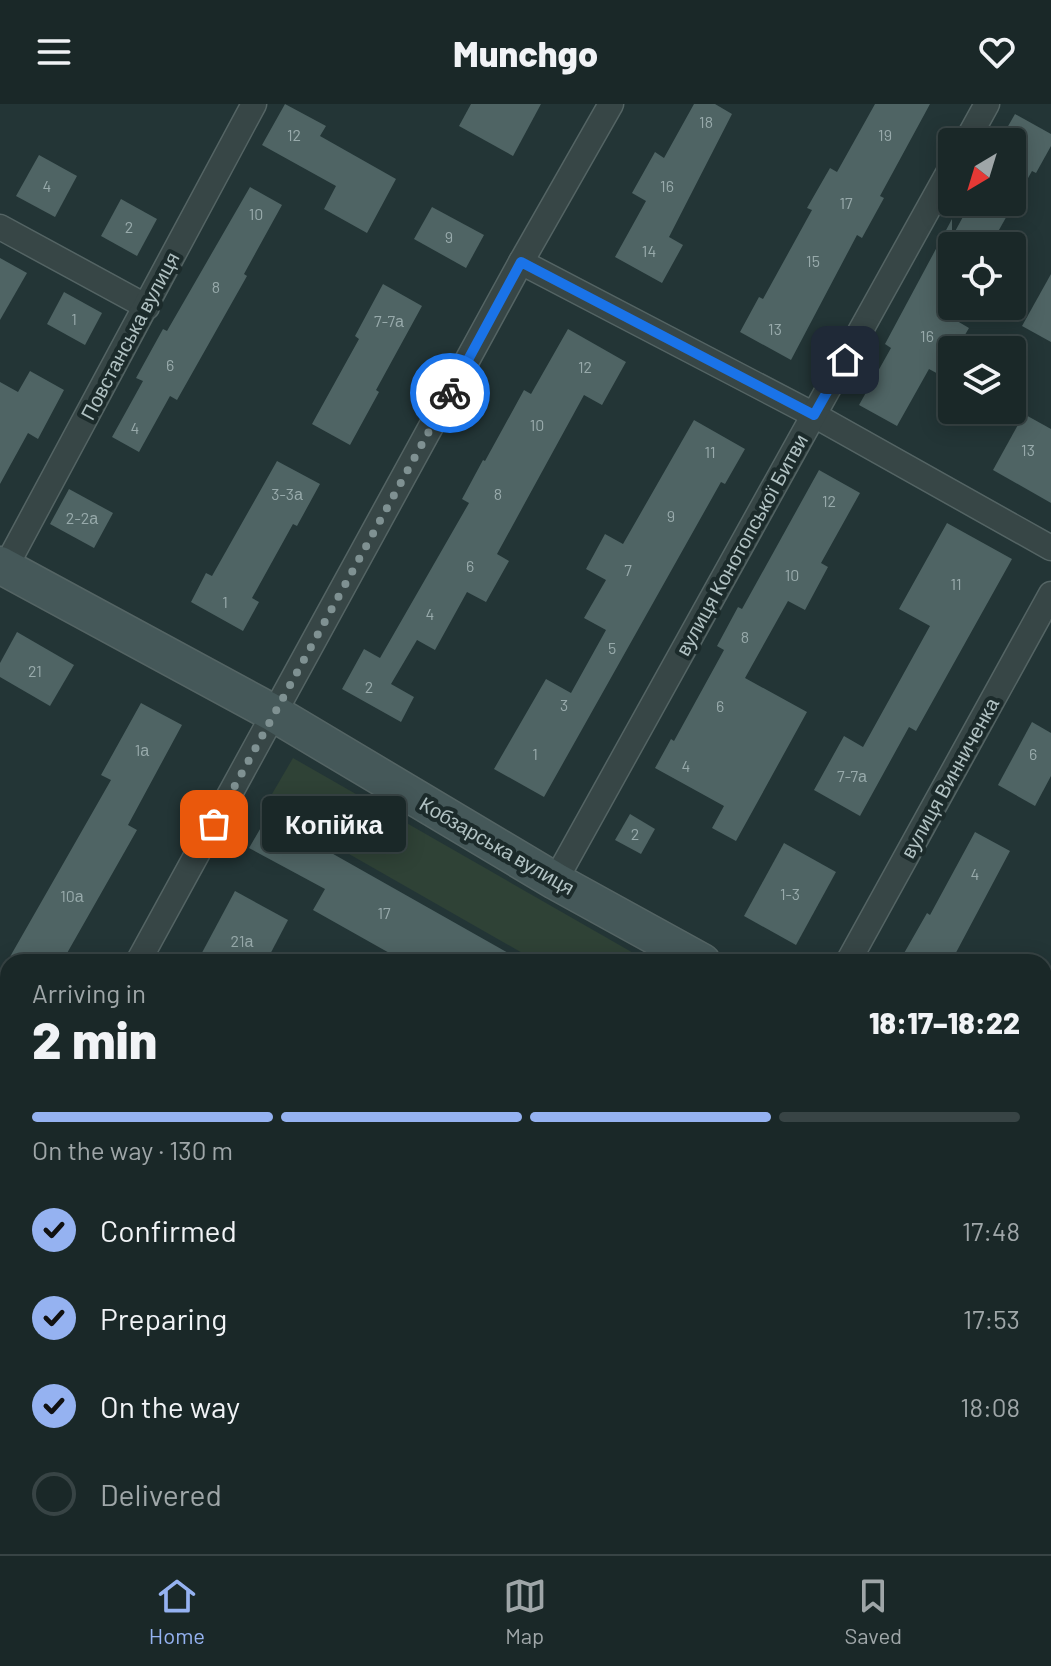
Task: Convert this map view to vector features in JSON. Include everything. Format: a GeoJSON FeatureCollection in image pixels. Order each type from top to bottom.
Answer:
{"type":"FeatureCollection","features":[{"type":"Feature","properties":{"kind":"street","name":"Повстанська вулиця"},"geometry":{"type":"LineString","coordinates":[[2,566],[147,307],[254,104]]}},
{"type":"Feature","properties":{"kind":"street"},"geometry":{"type":"LineString","coordinates":[[142,954],[521,262],[611,104]]}},
{"type":"Feature","properties":{"kind":"street"},"geometry":{"type":"LineString","coordinates":[[974,128],[987,104]]}},
{"type":"Feature","properties":{"kind":"street","name":"вулиця Конотопської Битви"},"geometry":{"type":"LineString","coordinates":[[555,881],[938,191]]}},
{"type":"Feature","properties":{"kind":"street"},"geometry":{"type":"LineString","coordinates":[[0,227],[147,307]]}},
{"type":"Feature","properties":{"kind":"street"},"geometry":{"type":"LineString","coordinates":[[521,262],[814,415],[1051,548]]}},
{"type":"Feature","properties":{"kind":"street","name":"Кобзарська вулиця"},"geometry":{"type":"LineString","coordinates":[[2,566],[275,714],[555,881],[687,954]]}},
{"type":"Feature","properties":{"kind":"street","name":"вулиця Винниченка"},"geometry":{"type":"LineString","coordinates":[[852,954],[1051,594]]}},
{"type":"Feature","properties":{"kind":"green space"},"geometry":{"type":"Polygon","coordinates":[[[293,758],[635,954],[524,954],[265,806],[293,758]]]}},
{"type":"Feature","properties":{"kind":"building"},"geometry":{"type":"Polygon","coordinates":[[[285,104],[326,126],[320,136],[396,179],[367,233],[324,209],[336,186],[262,145],[285,104]]]}},
{"type":"Feature","properties":{"kind":"building"},"geometry":{"type":"Polygon","coordinates":[[[471,104],[541,104],[513,156],[459,126],[471,104]]]}},
{"type":"Feature","properties":{"kind":"building"},"geometry":{"type":"Polygon","coordinates":[[[694,104],[715,104],[732,114],[669,237],[683,245],[662,283],[615,257],[646,201],[632,193],[655,152],[664,158],[694,104]]]}},
{"type":"Feature","properties":{"kind":"building"},"geometry":{"type":"Polygon","coordinates":[[[875,104],[930,104],[880,196],[884,198],[862,238],[857,235],[791,360],[740,332],[759,297],[763,299],[812,210],[807,208],[830,168],[837,172],[875,104]]]}},
{"type":"Feature","properties":{"kind":"building"},"geometry":{"type":"Polygon","coordinates":[[[1015,114],[1051,134],[1051,146],[1036,173],[1032,171],[1026,182],[1026,128],[1007,128],[1015,114]]]}},
{"type":"Feature","properties":{"kind":"building"},"geometry":{"type":"Polygon","coordinates":[[[39,155],[77,176],[55,217],[16,196],[39,155]]]}},
{"type":"Feature","properties":{"kind":"building"},"geometry":{"type":"Polygon","coordinates":[[[250,187],[282,205],[244,274],[247,276],[177,400],[170,396],[139,452],[112,437],[143,381],[136,378],[163,329],[167,331],[250,187]]]}},
{"type":"Feature","properties":{"kind":"building"},"geometry":{"type":"Polygon","coordinates":[[[121,199],[157,219],[137,256],[101,236],[121,199]]]}},
{"type":"Feature","properties":{"kind":"building"},"geometry":{"type":"Polygon","coordinates":[[[432,207],[484,235],[466,268],[414,239],[432,207]]]}},
{"type":"Feature","properties":{"kind":"building"},"geometry":{"type":"Polygon","coordinates":[[[963,216],[1007,216],[998,232],[955,232],[963,216]]]}},
{"type":"Feature","properties":{"kind":"building"},"geometry":{"type":"Polygon","coordinates":[[[952,219],[952,232],[945,232],[952,219]]]}},
{"type":"Feature","properties":{"kind":"building"},"geometry":{"type":"Polygon","coordinates":[[[938,245],[938,320],[955,320],[969,328],[964,336],[938,336],[938,374],[929,369],[897,426],[859,405],[891,348],[885,344],[938,245]]]}},
{"type":"Feature","properties":{"kind":"building"},"geometry":{"type":"Polygon","coordinates":[[[0,258],[27,273],[0,320],[0,258]]]}},
{"type":"Feature","properties":{"kind":"building"},"geometry":{"type":"Polygon","coordinates":[[[1051,274],[1051,342],[1022,326],[1051,274]]]}},
{"type":"Feature","properties":{"kind":"building"},"geometry":{"type":"Polygon","coordinates":[[[383,284],[422,306],[350,445],[312,424],[359,339],[355,336],[383,284]]]}},
{"type":"Feature","properties":{"kind":"building"},"geometry":{"type":"Polygon","coordinates":[[[64,292],[102,313],[85,345],[47,324],[64,292]]]}},
{"type":"Feature","properties":{"kind":"building"},"geometry":{"type":"Polygon","coordinates":[[[568,329],[626,362],[602,405],[584,395],[497,554],[509,561],[486,602],[467,592],[435,650],[417,640],[391,684],[414,697],[401,722],[342,689],[364,649],[380,658],[469,503],[462,499],[483,460],[524,390],[531,394],[568,329]]]}},
{"type":"Feature","properties":{"kind":"building"},"geometry":{"type":"Polygon","coordinates":[[[30,371],[64,390],[38,439],[28,433],[0,484],[0,382],[18,392],[30,371]]]}},
{"type":"Feature","properties":{"kind":"building"},"geometry":{"type":"Polygon","coordinates":[[[1026,415],[1051,429],[1051,503],[993,470],[1018,424],[1026,424],[1026,415]]]}},
{"type":"Feature","properties":{"kind":"building"},"geometry":{"type":"Polygon","coordinates":[[[694,420],[745,449],[725,484],[721,482],[544,797],[494,769],[546,679],[571,693],[606,630],[584,618],[606,580],[586,569],[605,534],[623,544],[694,420]]]}},
{"type":"Feature","properties":{"kind":"building"},"geometry":{"type":"Polygon","coordinates":[[[277,461],[320,484],[297,526],[293,524],[252,598],[259,602],[243,631],[191,602],[206,573],[212,576],[277,461]]]}},
{"type":"Feature","properties":{"kind":"building"},"geometry":{"type":"Polygon","coordinates":[[[819,470],[860,493],[821,563],[828,567],[805,610],[788,601],[745,678],[807,712],[736,841],[712,828],[724,806],[655,768],[671,739],[674,741],[724,650],[717,646],[738,607],[742,609],[819,470]]]}},
{"type":"Feature","properties":{"kind":"building"},"geometry":{"type":"Polygon","coordinates":[[[69,489],[113,513],[94,548],[50,524],[69,489]]]}},
{"type":"Feature","properties":{"kind":"building"},"geometry":{"type":"Polygon","coordinates":[[[947,523],[1012,559],[916,731],[909,727],[860,816],[814,790],[844,736],[863,747],[930,626],[899,609],[947,523]]]}},
{"type":"Feature","properties":{"kind":"building"},"geometry":{"type":"Polygon","coordinates":[[[17,632],[74,665],[50,706],[0,677],[0,663],[17,632]]]}},
{"type":"Feature","properties":{"kind":"building"},"geometry":{"type":"Polygon","coordinates":[[[141,703],[182,725],[128,825],[137,830],[67,954],[12,954],[111,780],[101,775],[141,703]]]}},
{"type":"Feature","properties":{"kind":"building"},"geometry":{"type":"Polygon","coordinates":[[[1032,722],[1051,733],[1051,776],[1035,806],[998,785],[1032,722]]]}},
{"type":"Feature","properties":{"kind":"building"},"geometry":{"type":"Polygon","coordinates":[[[630,814],[655,829],[641,854],[615,840],[630,814]]]}},
{"type":"Feature","properties":{"kind":"building"},"geometry":{"type":"Polygon","coordinates":[[[267,817],[510,954],[392,954],[313,910],[325,889],[249,848],[267,817]]]}},
{"type":"Feature","properties":{"kind":"building"},"geometry":{"type":"Polygon","coordinates":[[[975,832],[1010,851],[955,954],[904,954],[927,913],[930,915],[975,832]]]}},
{"type":"Feature","properties":{"kind":"building"},"geometry":{"type":"Polygon","coordinates":[[[784,843],[836,872],[796,945],[744,916],[784,843]]]}},
{"type":"Feature","properties":{"kind":"building"},"geometry":{"type":"Polygon","coordinates":[[[235,891],[288,920],[270,954],[201,954],[235,891]]]}},
{"type":"Feature","properties":{"kind":"way so far"},"geometry":{"type":"LineString","coordinates":[[214,824],[450,393]]}},
{"type":"Feature","properties":{"kind":"place","name":"Копійка"},"geometry":{"type":"Point","coordinates":[214,824]}},
{"type":"Feature","properties":{"kind":"route"},"geometry":{"type":"LineString","coordinates":[[450,393],[521,262],[814,415],[845,360]]}}]}
